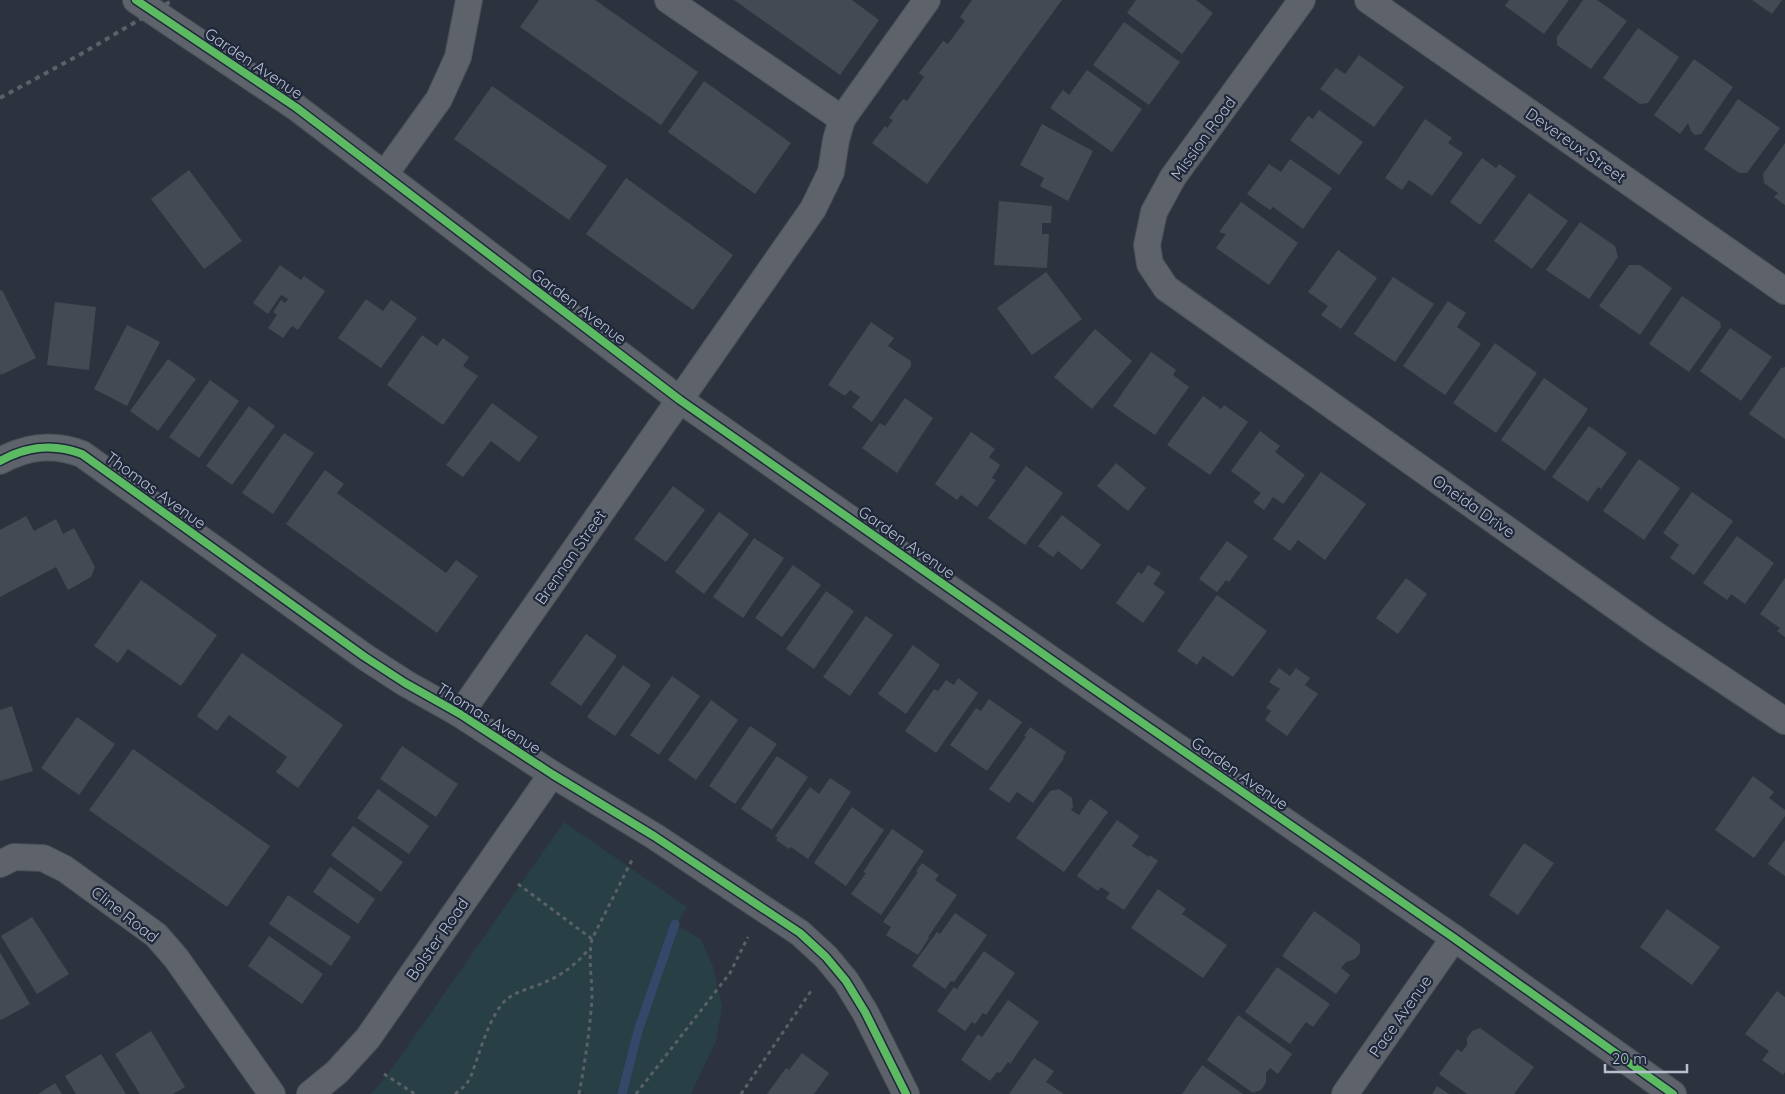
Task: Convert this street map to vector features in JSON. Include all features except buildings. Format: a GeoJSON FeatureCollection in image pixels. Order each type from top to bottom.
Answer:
{"type":"FeatureCollection","features":[{"type":"Feature","properties":{"kind":"street","name":"Garden Avenue"},"geometry":{"type":"LineString","coordinates":[[136,0],[297,108],[680,400],[1454,938],[1673,1094]]}},
{"type":"Feature","properties":{"kind":"street"},"geometry":{"type":"LineString","coordinates":[[385,174],[438,99],[458,58],[470,0]]}},
{"type":"Feature","properties":{"kind":"street"},"geometry":{"type":"LineString","coordinates":[[668,0],[842,119],[927,0]]}},
{"type":"Feature","properties":{"kind":"street","name":"Mission Road"},"geometry":{"type":"LineString","coordinates":[[1166,288],[1150,264],[1147,245],[1154,212],[1174,177],[1302,0]]}},
{"type":"Feature","properties":{"kind":"street","name":"Devereux Street"},"geometry":{"type":"LineString","coordinates":[[1368,0],[1785,291]]}},
{"type":"Feature","properties":{"kind":"street","name":"Brennan Street"},"geometry":{"type":"LineString","coordinates":[[460,714],[813,209],[830,172],[842,119]]}},
{"type":"Feature","properties":{"kind":"street","name":"Oneida Drive"},"geometry":{"type":"LineString","coordinates":[[1166,288],[1653,633],[1785,721]]}},
{"type":"Feature","properties":{"kind":"street","name":"Thomas Avenue"},"geometry":{"type":"LineString","coordinates":[[0,461],[20,451],[37,447],[60,448],[82,454],[365,657],[404,683],[460,714],[552,774],[654,836],[800,933],[826,957],[846,980],[906,1094]]}},
{"type":"Feature","properties":{"kind":"street","name":"Bolster Road"},"geometry":{"type":"LineString","coordinates":[[310,1094],[337,1072],[368,1038],[552,774]]}},
{"type":"Feature","properties":{"kind":"street","name":"Cline Road"},"geometry":{"type":"LineString","coordinates":[[0,864],[14,857],[43,858],[65,869],[156,935],[176,958],[272,1094]]}},
{"type":"Feature","properties":{"kind":"street","name":"Pace Avenue"},"geometry":{"type":"LineString","coordinates":[[1345,1094],[1454,938]]}},
{"type":"Feature","properties":{"kind":"path"},"geometry":{"type":"LineString","coordinates":[[579,1094],[588,1047],[592,998],[590,949],[592,939],[632,860]]}},
{"type":"Feature","properties":{"kind":"path"},"geometry":{"type":"LineString","coordinates":[[518,884],[592,939]]}},
{"type":"Feature","properties":{"kind":"path"},"geometry":{"type":"LineString","coordinates":[[636,1094],[730,973],[748,937]]}},
{"type":"Feature","properties":{"kind":"path"},"geometry":{"type":"LineString","coordinates":[[455,1094],[466,1085],[471,1076],[495,1014],[506,1000],[518,992],[561,975],[575,965],[590,949]]}},
{"type":"Feature","properties":{"kind":"path"},"geometry":{"type":"LineString","coordinates":[[741,1094],[811,991]]}},
{"type":"Feature","properties":{"kind":"path"},"geometry":{"type":"LineString","coordinates":[[384,1074],[415,1094]]}},
{"type":"Feature","properties":{"kind":"green space"},"geometry":{"type":"Polygon","coordinates":[[[564,822],[687,907],[677,925],[701,939],[713,966],[722,1007],[716,1041],[691,1094],[584,1094],[584,1091],[582,1094],[370,1094],[384,1080],[564,822]]]}},
{"type":"Feature","properties":{"kind":"waterway"},"geometry":{"type":"LineString","coordinates":[[622,1094],[638,1031],[675,924]]}},
{"type":"Feature","properties":{"kind":"railway"},"geometry":{"type":"LineString","coordinates":[[0,98],[81,54],[173,0]]}},
{"type":"Feature","properties":{"kind":"cycle path"},"geometry":{"type":"LineString","coordinates":[[136,0],[297,108],[680,400],[1454,938],[1673,1094]]}},
{"type":"Feature","properties":{"kind":"cycle path"},"geometry":{"type":"LineString","coordinates":[[0,461],[30,449],[50,447],[82,454],[365,657],[405,683],[460,714],[552,774],[654,836],[800,933],[826,957],[846,981],[865,1012],[906,1094]]}}]}
